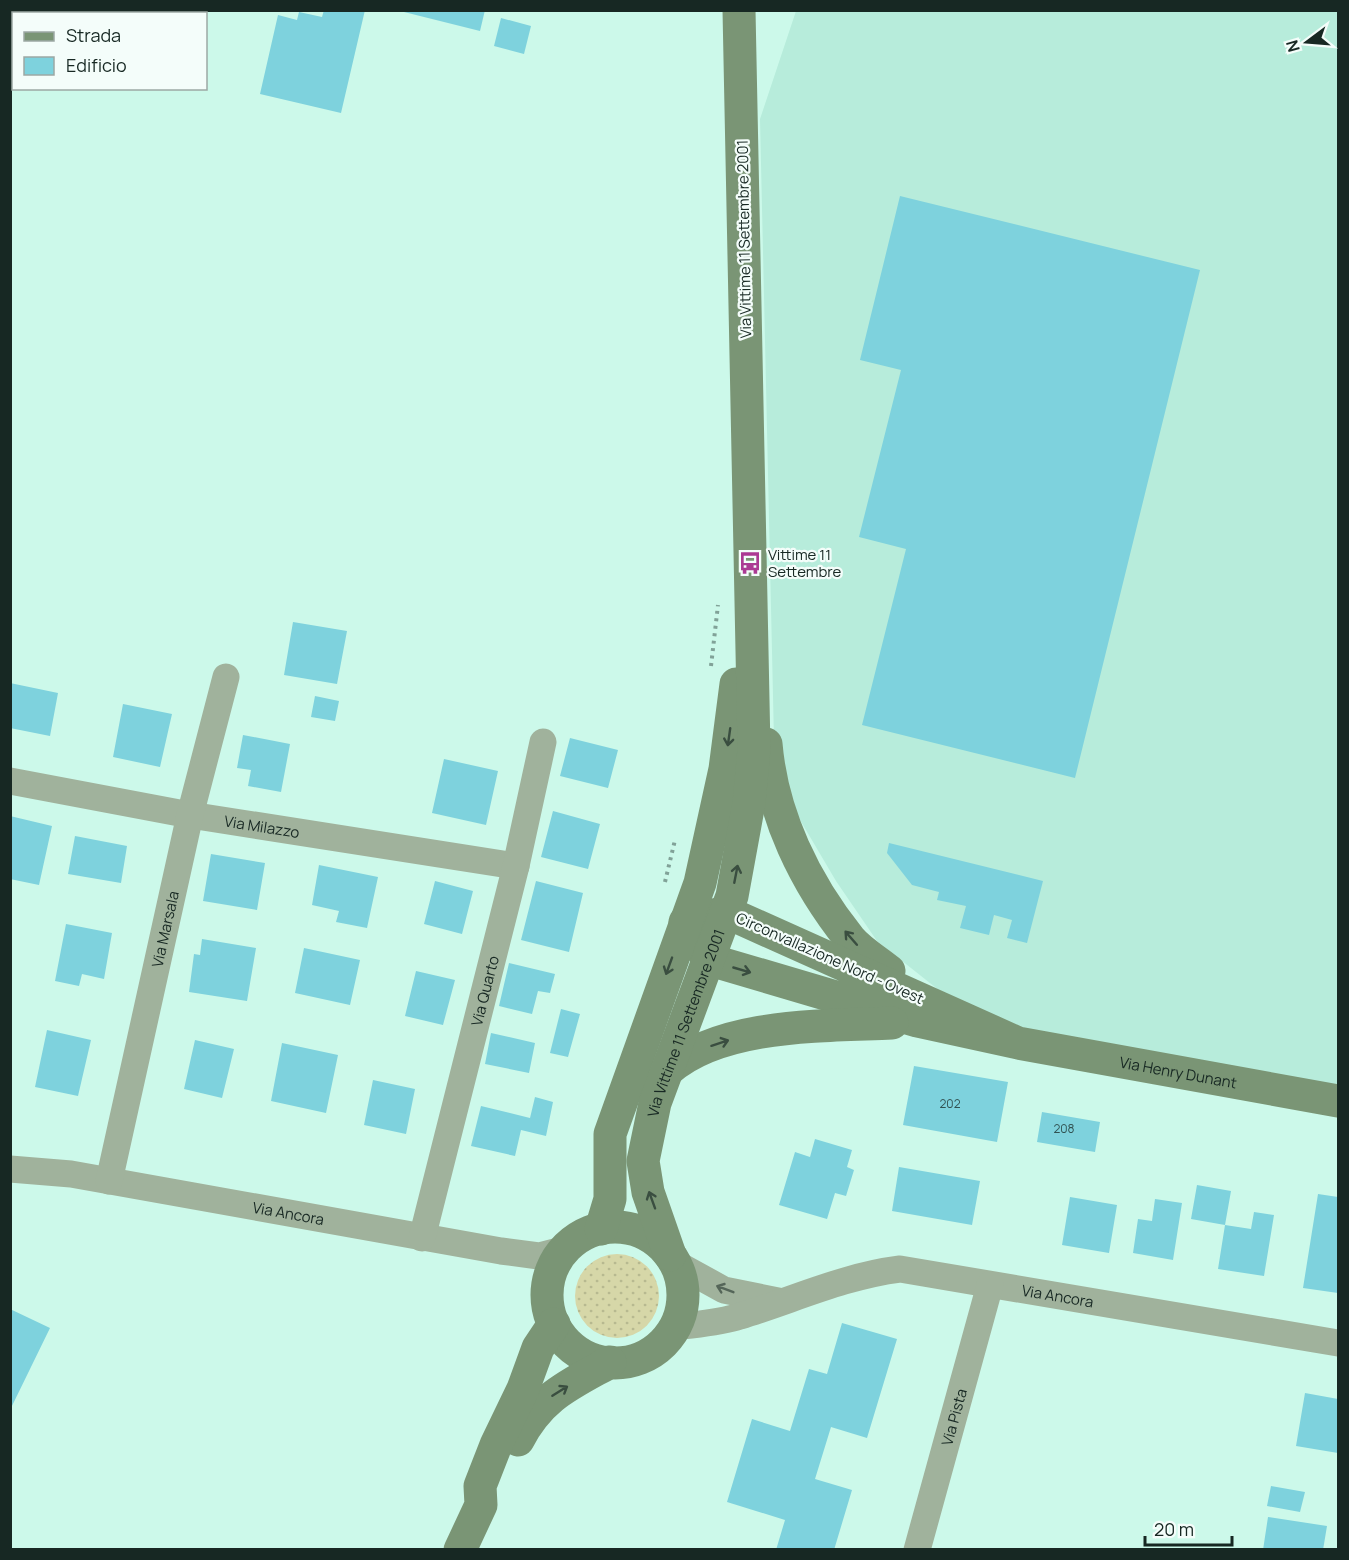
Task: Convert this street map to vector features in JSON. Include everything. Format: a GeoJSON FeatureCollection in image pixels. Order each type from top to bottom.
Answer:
{"type":"FeatureCollection","features":[{"type":"Feature","properties":{"kind":"main road","name":"Via Vittime 11 Settembre 2001"},"geometry":{"type":"LineString","coordinates":[[673,1259],[648,1192],[643,1161],[655,1103],[732,896],[749,803],[754,749],[739,10]]}},
{"type":"Feature","properties":{"kind":"main road"},"geometry":{"type":"LineString","coordinates":[[600,1229],[610,1199],[610,1134],[700,883],[725,769],[750,569]]}},
{"type":"Feature","properties":{"kind":"main road"},"geometry":{"type":"LineString","coordinates":[[750,569],[768,766],[782,819],[798,862],[851,941],[923,1011]]}},
{"type":"Feature","properties":{"kind":"main road","name":"Circonvallazione Nord - Ovest"},"geometry":{"type":"LineString","coordinates":[[685,922],[726,912],[923,1011]]}},
{"type":"Feature","properties":{"kind":"main road"},"geometry":{"type":"LineString","coordinates":[[685,922],[692,937],[710,960]]}},
{"type":"Feature","properties":{"kind":"main road","name":"Circonvallazione Nord - Ovest"},"geometry":{"type":"LineString","coordinates":[[710,960],[923,1011],[1018,1043]]}},
{"type":"Feature","properties":{"kind":"main road","name":"Circonvallazione Nord - Ovest"},"geometry":{"type":"LineString","coordinates":[[668,1070],[691,1053],[742,1036],[923,1011]]}},
{"type":"Feature","properties":{"kind":"main road","name":"Via Henry Dunant"},"geometry":{"type":"LineString","coordinates":[[1018,1043],[1338,1101]]}},
{"type":"Feature","properties":{"kind":"main road","name":"Via Ancora"},"geometry":{"type":"LineString","coordinates":[[481,1505],[494,1496],[529,1420],[544,1401],[557,1391],[610,1362],[643,1357],[662,1344],[675,1327],[683,1297],[682,1280],[673,1259],[648,1235],[628,1228],[600,1229],[586,1234],[566,1249],[551,1274],[548,1293],[554,1324],[566,1341],[583,1354],[610,1362]]}},
{"type":"Feature","properties":{"kind":"main road","name":"Via Ancora"},"geometry":{"type":"LineString","coordinates":[[460,1550],[481,1505],[480,1486],[496,1445],[524,1389],[538,1348],[554,1324]]}},
{"type":"Feature","properties":{"kind":"street","name":"Via Marsala"},"geometry":{"type":"LineString","coordinates":[[108,1181],[190,815],[226,677]]}},
{"type":"Feature","properties":{"kind":"street","name":"Via Quarto"},"geometry":{"type":"LineString","coordinates":[[422,1238],[516,866],[543,742]]}},
{"type":"Feature","properties":{"kind":"street","name":"Via Milazzo"},"geometry":{"type":"LineString","coordinates":[[10,781],[190,815],[516,866]]}},
{"type":"Feature","properties":{"kind":"street","name":"Via Ancora"},"geometry":{"type":"LineString","coordinates":[[10,1169],[71,1174],[422,1238],[539,1256],[566,1249]]}},
{"type":"Feature","properties":{"kind":"street","name":"Via Ancora"},"geometry":{"type":"LineString","coordinates":[[673,1259],[724,1290],[779,1301]]}},
{"type":"Feature","properties":{"kind":"street","name":"Via Ancora"},"geometry":{"type":"LineString","coordinates":[[675,1327],[740,1316],[779,1301],[878,1272],[900,1269],[1338,1343]]}},
{"type":"Feature","properties":{"kind":"street","name":"Via Pista"},"geometry":{"type":"LineString","coordinates":[[917,1550],[990,1285]]}},
{"type":"Feature","properties":{"kind":"path"},"geometry":{"type":"LineString","coordinates":[[710,672],[718,603]]}},
{"type":"Feature","properties":{"kind":"path"},"geometry":{"type":"LineString","coordinates":[[662,891],[676,833]]}},
{"type":"Feature","properties":{"kind":"shaded area"},"geometry":{"type":"Polygon","coordinates":[[[11,10],[146,10],[146,12],[12,12],[11,23],[11,10]]]}},
{"type":"Feature","properties":{"kind":"shaded area"},"geometry":{"type":"Polygon","coordinates":[[[796,11],[1338,11],[1338,1090],[1024,1030],[945,995],[877,941],[836,881],[793,808],[774,740],[760,119],[796,11]]]}},
{"type":"Feature","properties":{"kind":"shaded area"},"geometry":{"type":"Polygon","coordinates":[[[617,1254],[640,1261],[652,1273],[659,1296],[652,1319],[640,1331],[617,1338],[594,1331],[582,1319],[575,1296],[582,1273],[594,1261],[617,1254]]]}},
{"type":"Feature","properties":{"kind":"building"},"geometry":{"type":"Polygon","coordinates":[[[324,10],[365,10],[341,113],[260,94],[278,15],[297,20],[299,12],[322,17],[324,10]]]}},
{"type":"Feature","properties":{"kind":"building"},"geometry":{"type":"Polygon","coordinates":[[[396,10],[485,10],[480,31],[396,10]]]}},
{"type":"Feature","properties":{"kind":"building"},"geometry":{"type":"Polygon","coordinates":[[[501,18],[531,26],[524,54],[494,46],[501,18]]]}},
{"type":"Feature","properties":{"kind":"building"},"geometry":{"type":"Polygon","coordinates":[[[900,196],[1200,270],[1075,778],[862,725],[906,549],[859,537],[901,370],[860,360],[900,196]]]}},
{"type":"Feature","properties":{"kind":"building"},"geometry":{"type":"Polygon","coordinates":[[[293,622],[347,631],[337,684],[284,675],[293,622]]]}},
{"type":"Feature","properties":{"kind":"building"},"geometry":{"type":"Polygon","coordinates":[[[10,683],[58,693],[50,736],[10,728],[10,683]]]}},
{"type":"Feature","properties":{"kind":"building"},"geometry":{"type":"Polygon","coordinates":[[[315,696],[339,701],[335,721],[311,717],[315,696]]]}},
{"type":"Feature","properties":{"kind":"building"},"geometry":{"type":"Polygon","coordinates":[[[123,704],[172,714],[160,767],[113,757],[123,704]]]}},
{"type":"Feature","properties":{"kind":"building"},"geometry":{"type":"Polygon","coordinates":[[[243,735],[290,744],[281,792],[248,786],[251,770],[237,768],[243,735]]]}},
{"type":"Feature","properties":{"kind":"building"},"geometry":{"type":"Polygon","coordinates":[[[570,738],[618,750],[608,788],[560,776],[570,738]]]}},
{"type":"Feature","properties":{"kind":"building"},"geometry":{"type":"Polygon","coordinates":[[[444,759],[498,771],[486,825],[432,813],[444,759]]]}},
{"type":"Feature","properties":{"kind":"building"},"geometry":{"type":"Polygon","coordinates":[[[553,811],[600,824],[588,869],[541,857],[553,811]]]}},
{"type":"Feature","properties":{"kind":"building"},"geometry":{"type":"Polygon","coordinates":[[[10,816],[52,826],[39,885],[10,879],[10,816]]]}},
{"type":"Feature","properties":{"kind":"building"},"geometry":{"type":"Polygon","coordinates":[[[75,836],[127,846],[121,883],[68,874],[75,836]]]}},
{"type":"Feature","properties":{"kind":"building"},"geometry":{"type":"Polygon","coordinates":[[[889,843],[1043,881],[1027,943],[1007,938],[1012,920],[994,915],[989,935],[960,928],[966,906],[937,900],[939,892],[912,885],[887,853],[889,843]]]}},
{"type":"Feature","properties":{"kind":"building"},"geometry":{"type":"Polygon","coordinates":[[[211,854],[265,863],[257,910],[203,901],[211,854]]]}},
{"type":"Feature","properties":{"kind":"building"},"geometry":{"type":"Polygon","coordinates":[[[319,865],[378,877],[367,928],[336,922],[339,911],[312,905],[319,865]]]}},
{"type":"Feature","properties":{"kind":"building"},"geometry":{"type":"Polygon","coordinates":[[[435,881],[473,891],[462,934],[424,924],[435,881]]]}},
{"type":"Feature","properties":{"kind":"building"},"geometry":{"type":"Polygon","coordinates":[[[536,881],[583,893],[569,952],[521,940],[536,881]]]}},
{"type":"Feature","properties":{"kind":"building"},"geometry":{"type":"Polygon","coordinates":[[[66,924],[112,933],[104,979],[82,974],[79,986],[55,981],[66,924]]]}},
{"type":"Feature","properties":{"kind":"building"},"geometry":{"type":"Polygon","coordinates":[[[202,939],[256,948],[247,1001],[189,992],[194,954],[200,955],[202,939]]]}},
{"type":"Feature","properties":{"kind":"building"},"geometry":{"type":"Polygon","coordinates":[[[304,948],[360,960],[350,1005],[295,993],[304,948]]]}},
{"type":"Feature","properties":{"kind":"building"},"geometry":{"type":"Polygon","coordinates":[[[509,963],[555,974],[550,993],[538,991],[532,1014],[499,1006],[509,963]]]}},
{"type":"Feature","properties":{"kind":"building"},"geometry":{"type":"Polygon","coordinates":[[[416,971],[455,980],[443,1025],[405,1016],[416,971]]]}},
{"type":"Feature","properties":{"kind":"building"},"geometry":{"type":"Polygon","coordinates":[[[561,1009],[580,1014],[568,1057],[550,1053],[561,1009]]]}},
{"type":"Feature","properties":{"kind":"building"},"geometry":{"type":"Polygon","coordinates":[[[47,1030],[91,1040],[78,1096],[35,1087],[47,1030]]]}},
{"type":"Feature","properties":{"kind":"building"},"geometry":{"type":"Polygon","coordinates":[[[491,1033],[535,1043],[529,1073],[485,1064],[491,1033]]]}},
{"type":"Feature","properties":{"kind":"building"},"geometry":{"type":"Polygon","coordinates":[[[195,1040],[234,1049],[222,1098],[184,1089],[195,1040]]]}},
{"type":"Feature","properties":{"kind":"building"},"geometry":{"type":"Polygon","coordinates":[[[282,1043],[338,1055],[326,1113],[271,1101],[282,1043]]]}},
{"type":"Feature","properties":{"kind":"building"},"geometry":{"type":"Polygon","coordinates":[[[914,1066],[1008,1082],[997,1142],[903,1125],[914,1066]]]}},
{"type":"Feature","properties":{"kind":"building"},"geometry":{"type":"Polygon","coordinates":[[[373,1080],[415,1089],[406,1134],[364,1125],[373,1080]]]}},
{"type":"Feature","properties":{"kind":"building"},"geometry":{"type":"Polygon","coordinates":[[[535,1097],[553,1102],[546,1136],[521,1130],[515,1156],[471,1146],[481,1106],[530,1118],[535,1097]]]}},
{"type":"Feature","properties":{"kind":"building"},"geometry":{"type":"Polygon","coordinates":[[[1042,1112],[1100,1122],[1095,1152],[1037,1142],[1042,1112]]]}},
{"type":"Feature","properties":{"kind":"building"},"geometry":{"type":"Polygon","coordinates":[[[815,1139],[852,1150],[847,1167],[854,1170],[846,1196],[835,1193],[827,1219],[779,1205],[795,1152],[810,1157],[815,1139]]]}},
{"type":"Feature","properties":{"kind":"building"},"geometry":{"type":"Polygon","coordinates":[[[899,1167],[980,1181],[972,1225],[892,1211],[899,1167]]]}},
{"type":"Feature","properties":{"kind":"building"},"geometry":{"type":"Polygon","coordinates":[[[1197,1185],[1231,1191],[1225,1225],[1191,1219],[1197,1185]]]}},
{"type":"Feature","properties":{"kind":"building"},"geometry":{"type":"Polygon","coordinates":[[[1318,1194],[1338,1197],[1338,1293],[1303,1288],[1318,1194]]]}},
{"type":"Feature","properties":{"kind":"building"},"geometry":{"type":"Polygon","coordinates":[[[1070,1197],[1117,1205],[1109,1253],[1062,1245],[1070,1197]]]}},
{"type":"Feature","properties":{"kind":"building"},"geometry":{"type":"Polygon","coordinates":[[[1155,1199],[1182,1203],[1173,1260],[1133,1253],[1138,1219],[1152,1221],[1155,1199]]]}},
{"type":"Feature","properties":{"kind":"building"},"geometry":{"type":"Polygon","coordinates":[[[1254,1212],[1274,1215],[1264,1276],[1218,1269],[1225,1225],[1251,1229],[1254,1212]]]}},
{"type":"Feature","properties":{"kind":"building"},"geometry":{"type":"Polygon","coordinates":[[[10,1309],[50,1328],[10,1410],[10,1309]]]}},
{"type":"Feature","properties":{"kind":"building"},"geometry":{"type":"Polygon","coordinates":[[[842,1323],[897,1339],[867,1438],[831,1427],[815,1479],[852,1490],[834,1550],[776,1550],[785,1520],[727,1502],[752,1419],[790,1431],[809,1369],[827,1374],[842,1323]]]}},
{"type":"Feature","properties":{"kind":"building"},"geometry":{"type":"Polygon","coordinates":[[[1305,1393],[1338,1399],[1338,1453],[1296,1446],[1305,1393]]]}},
{"type":"Feature","properties":{"kind":"building"},"geometry":{"type":"Polygon","coordinates":[[[1271,1486],[1305,1492],[1300,1512],[1267,1506],[1271,1486]]]}},
{"type":"Feature","properties":{"kind":"building"},"geometry":{"type":"Polygon","coordinates":[[[1268,1517],[1327,1526],[1323,1550],[1263,1550],[1268,1517]]]}},
{"type":"Feature","properties":{"kind":"place","name":"Vittime 11 Settembre"},"geometry":{"type":"Point","coordinates":[750,563]}}]}
